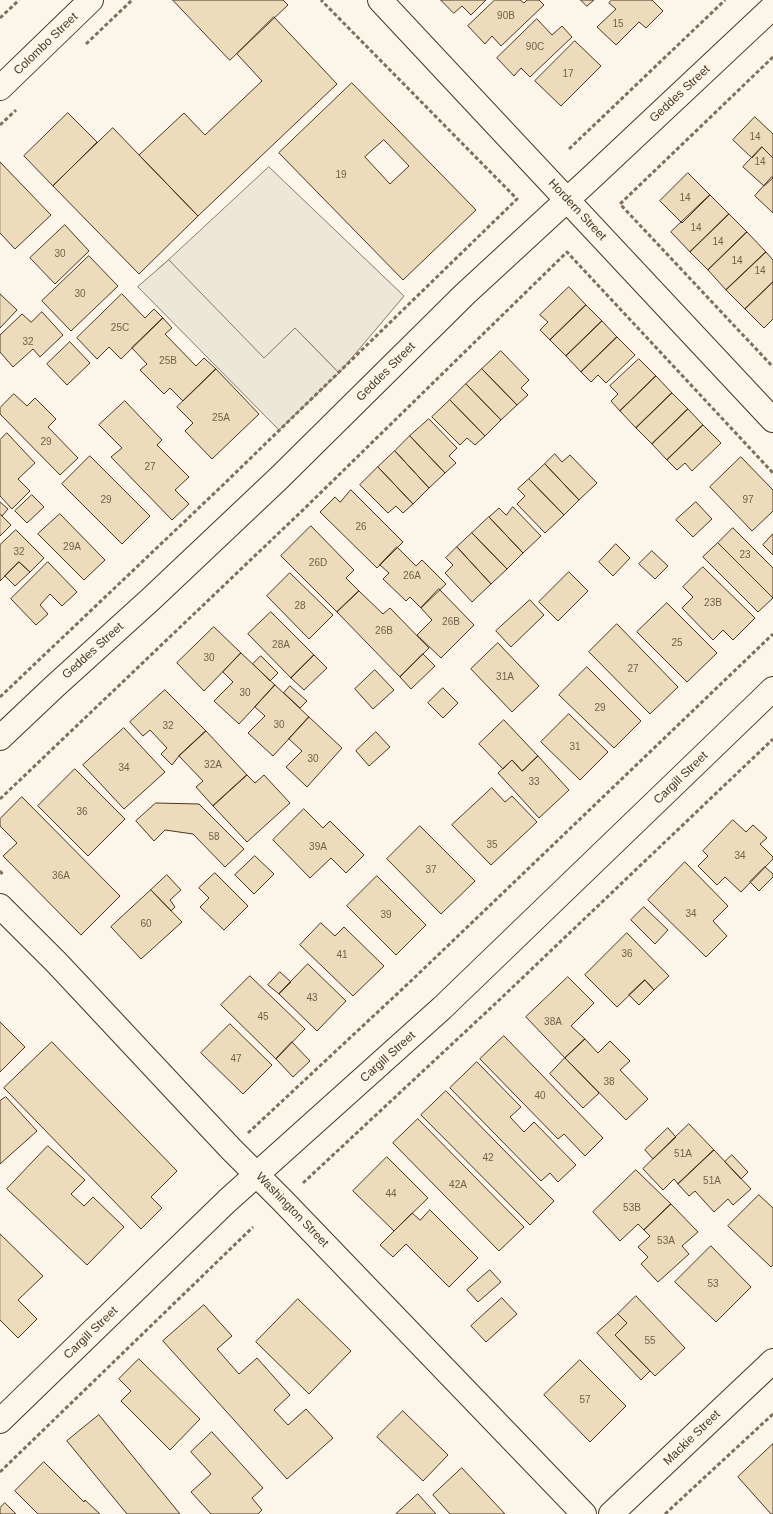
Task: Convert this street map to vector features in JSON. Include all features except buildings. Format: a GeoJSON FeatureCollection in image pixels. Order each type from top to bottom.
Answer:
{"type":"FeatureCollection","features":[{"type":"Feature","properties":{"kind":"street","name":"Colombo Street"},"geometry":{"type":"LineString","coordinates":[[0,88],[91,0]]}},
{"type":"Feature","properties":{"kind":"street","name":"Hordern Street"},"geometry":{"type":"LineString","coordinates":[[380,0],[773,420]]}},
{"type":"Feature","properties":{"kind":"street","name":"Geddes Street"},"geometry":{"type":"LineString","coordinates":[[0,738],[145,605],[279,478],[464,294],[773,7]]}},
{"type":"Feature","properties":{"kind":"street","name":"Cargill Street"},"geometry":{"type":"LineString","coordinates":[[0,1421],[227,1201],[442,1008],[773,690]]}},
{"type":"Feature","properties":{"kind":"street","name":"Washington Street"},"geometry":{"type":"LineString","coordinates":[[0,906],[584,1514]]}},
{"type":"Feature","properties":{"kind":"street","name":"Mackie Street"},"geometry":{"type":"LineString","coordinates":[[611,1514],[773,1361]]}},
{"type":"Feature","properties":{"kind":"path"},"geometry":{"type":"LineString","coordinates":[[0,18],[19,0]]}},
{"type":"Feature","properties":{"kind":"path"},"geometry":{"type":"LineString","coordinates":[[0,697],[224,484],[517,199],[321,0]]}},
{"type":"Feature","properties":{"kind":"path"},"geometry":{"type":"LineString","coordinates":[[569,149],[725,0]]}},
{"type":"Feature","properties":{"kind":"path"},"geometry":{"type":"LineString","coordinates":[[773,58],[620,204],[773,367]]}},
{"type":"Feature","properties":{"kind":"path"},"geometry":{"type":"LineString","coordinates":[[0,799],[305,508],[567,252],[773,473]]}},
{"type":"Feature","properties":{"kind":"path"},"geometry":{"type":"LineString","coordinates":[[248,1133],[412,980],[773,634]]}},
{"type":"Feature","properties":{"kind":"path"},"geometry":{"type":"LineString","coordinates":[[303,1183],[496,1004],[773,739]]}},
{"type":"Feature","properties":{"kind":"path"},"geometry":{"type":"LineString","coordinates":[[0,871],[3,875]]}},
{"type":"Feature","properties":{"kind":"path"},"geometry":{"type":"LineString","coordinates":[[0,1472],[253,1227]]}},
{"type":"Feature","properties":{"kind":"path"},"geometry":{"type":"LineString","coordinates":[[665,1514],[773,1414]]}},
{"type":"Feature","properties":{"kind":"shaded area"},"geometry":{"type":"Polygon","coordinates":[[[269,167],[404,296],[339,373],[295,328],[254,369],[158,270],[269,167]]]}},
{"type":"Feature","properties":{"kind":"shaded area"},"geometry":{"type":"Polygon","coordinates":[[[169,260],[264,358],[295,328],[339,373],[279,430],[138,287],[169,260]]]}}]}
